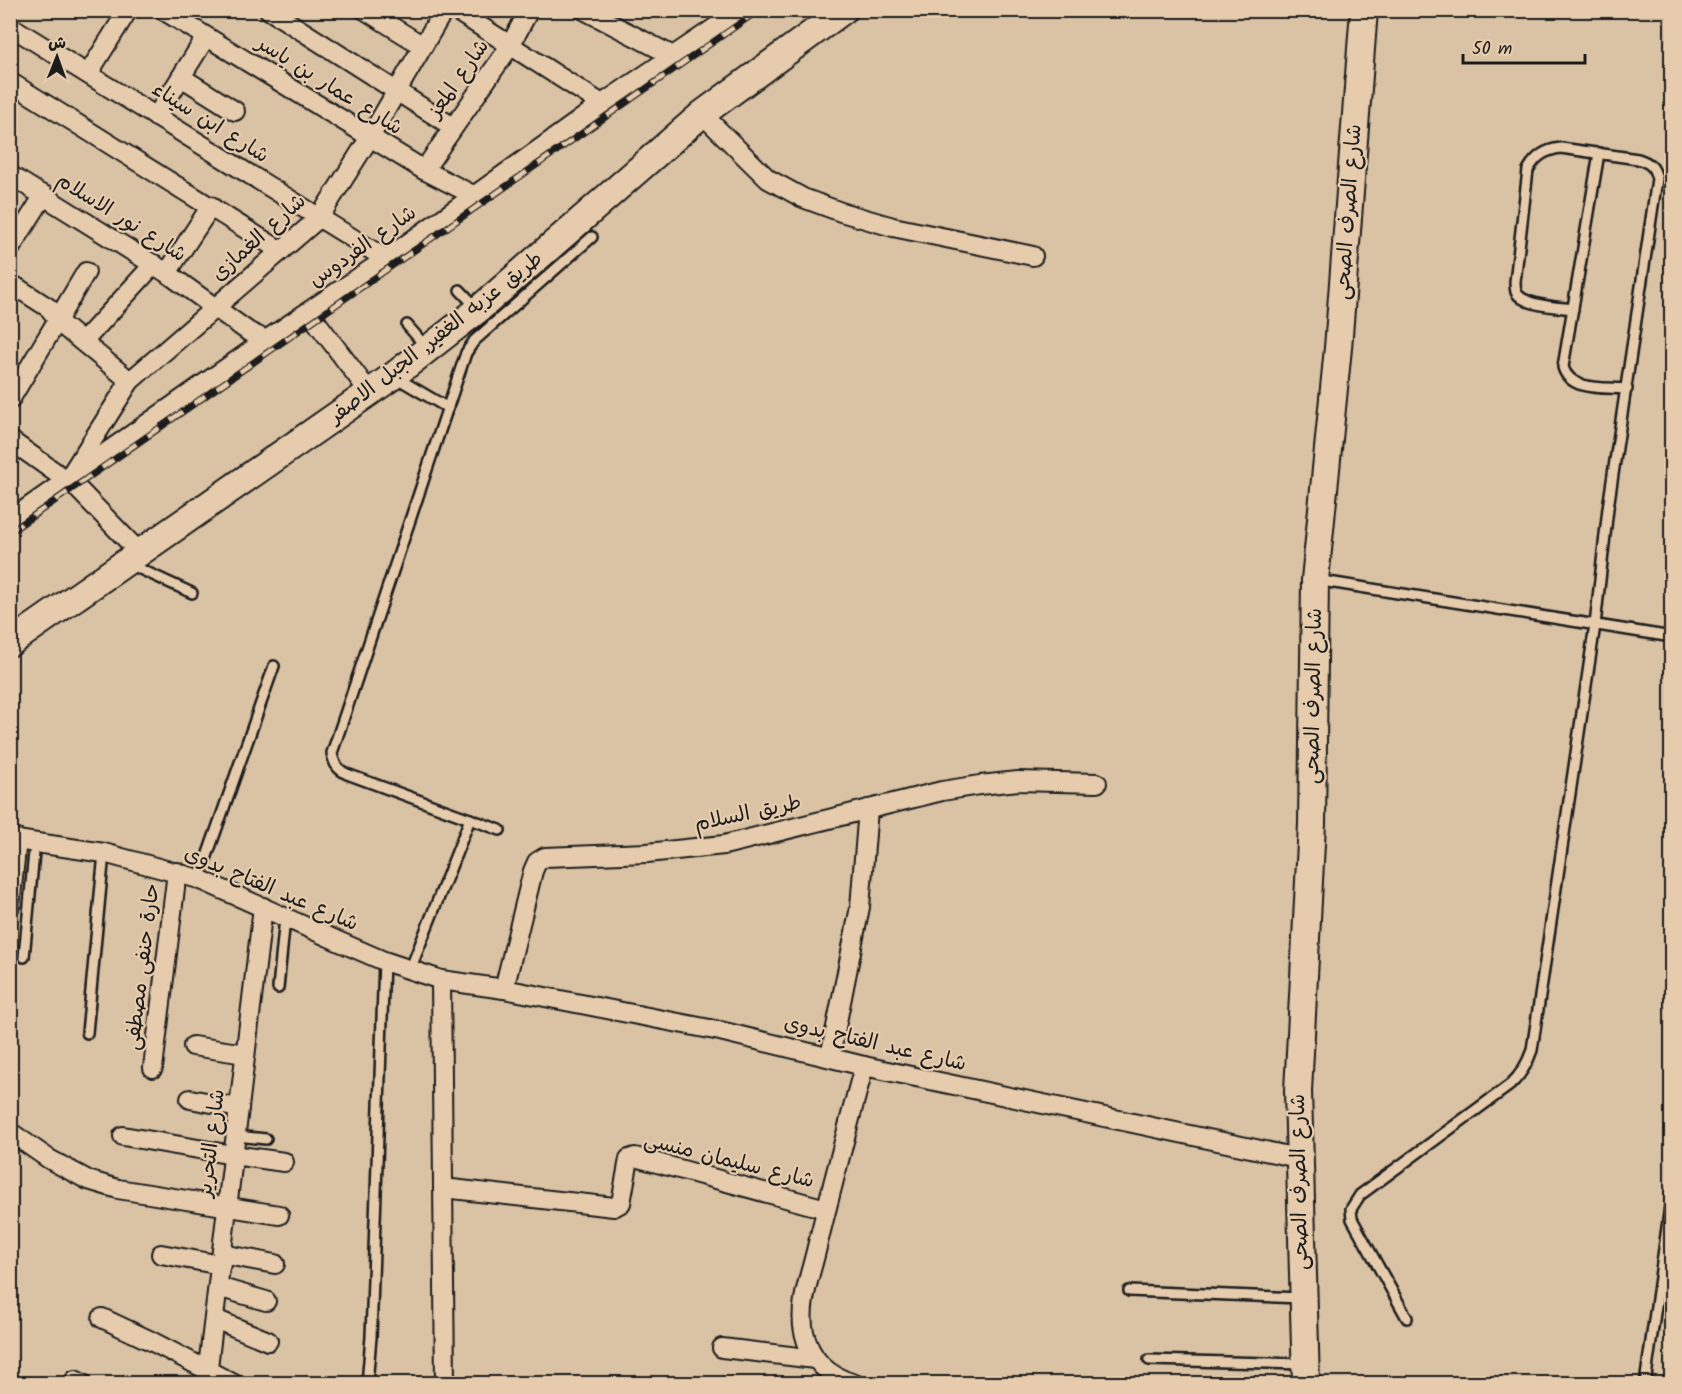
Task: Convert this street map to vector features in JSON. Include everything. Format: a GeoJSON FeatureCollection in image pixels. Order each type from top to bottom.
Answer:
{"type":"FeatureCollection","features":[{"type":"Feature","properties":{"kind":"street"},"geometry":{"type":"LineString","coordinates":[[88,74],[128,10]]}},
{"type":"Feature","properties":{"kind":"street","name":"شارع عمار بن ياسر"},"geometry":{"type":"LineString","coordinates":[[163,10],[424,170],[475,196]]}},
{"type":"Feature","properties":{"kind":"street"},"geometry":{"type":"LineString","coordinates":[[269,10],[453,127]]}},
{"type":"Feature","properties":{"kind":"street"},"geometry":{"type":"LineString","coordinates":[[365,10],[423,46]]}},
{"type":"Feature","properties":{"kind":"street","name":"شارع الغمازى"},"geometry":{"type":"LineString","coordinates":[[67,480],[130,381],[319,218],[370,137],[444,10]]}},
{"type":"Feature","properties":{"kind":"street"},"geometry":{"type":"LineString","coordinates":[[455,10],[602,104]]}},
{"type":"Feature","properties":{"kind":"street","name":"شارع المعز"},"geometry":{"type":"LineString","coordinates":[[424,170],[510,45],[529,10]]}},
{"type":"Feature","properties":{"kind":"street"},"geometry":{"type":"LineString","coordinates":[[584,10],[673,56]]}},
{"type":"Feature","properties":{"kind":"street","name":"شارع الفردوس"},"geometry":{"type":"LineString","coordinates":[[10,520],[266,340],[386,259],[602,104],[741,10]]}},
{"type":"Feature","properties":{"kind":"street","name":"شارع الصرف الصحى"},"geometry":{"type":"LineString","coordinates":[[1306,1374],[1298,1091],[1312,824],[1315,580],[1338,348],[1364,10]]}},
{"type":"Feature","properties":{"kind":"street","name":"طريق عزبه الغفير, الجبل الاصفر"},"geometry":{"type":"LineString","coordinates":[[10,643],[393,376],[479,309],[702,114],[830,14]]}},
{"type":"Feature","properties":{"kind":"street","name":"شارع ابن سيناء"},"geometry":{"type":"LineString","coordinates":[[10,26],[386,259]]}},
{"type":"Feature","properties":{"kind":"street"},"geometry":{"type":"LineString","coordinates":[[156,117],[207,37]]}},
{"type":"Feature","properties":{"kind":"street"},"geometry":{"type":"LineString","coordinates":[[182,77],[235,111]]}},
{"type":"Feature","properties":{"kind":"street"},"geometry":{"type":"LineString","coordinates":[[10,82],[281,251]]}},
{"type":"Feature","properties":{"kind":"street"},"geometry":{"type":"LineString","coordinates":[[702,114],[768,179],[803,198],[893,227],[1033,256]]}},
{"type":"Feature","properties":{"kind":"street","name":"شارع نور الاسلام"},"geometry":{"type":"LineString","coordinates":[[10,175],[160,269],[217,307],[249,332],[266,340]]}},
{"type":"Feature","properties":{"kind":"street"},"geometry":{"type":"LineString","coordinates":[[10,249],[44,195]]}},
{"type":"Feature","properties":{"kind":"street"},"geometry":{"type":"LineString","coordinates":[[83,342],[160,269],[211,206]]}},
{"type":"Feature","properties":{"kind":"street"},"geometry":{"type":"LineString","coordinates":[[10,400],[86,272]]}},
{"type":"Feature","properties":{"kind":"street"},"geometry":{"type":"LineString","coordinates":[[10,283],[54,312],[58,321],[130,381]]}},
{"type":"Feature","properties":{"kind":"street"},"geometry":{"type":"LineString","coordinates":[[309,312],[370,393]]}},
{"type":"Feature","properties":{"kind":"street"},"geometry":{"type":"LineString","coordinates":[[10,440],[67,480],[132,557]]}},
{"type":"Feature","properties":{"kind":"street","name":"طريق السلام"},"geometry":{"type":"LineString","coordinates":[[504,989],[533,871],[537,862],[544,857],[647,853],[723,845],[942,791],[980,785],[1018,781],[1097,783]]}},
{"type":"Feature","properties":{"kind":"street"},"geometry":{"type":"LineString","coordinates":[[830,1057],[860,907],[868,809]]}},
{"type":"Feature","properties":{"kind":"street"},"geometry":{"type":"LineString","coordinates":[[10,906],[21,840]]}},
{"type":"Feature","properties":{"kind":"street","name":"شارع عبد الفتاح بدوى"},"geometry":{"type":"LineString","coordinates":[[21,840],[104,853],[199,879],[384,961],[441,980],[504,989],[720,1031],[864,1066],[1299,1158]]}},
{"type":"Feature","properties":{"kind":"street","name":"حارة حنفى مصطفى"},"geometry":{"type":"LineString","coordinates":[[153,1068],[177,872]]}},
{"type":"Feature","properties":{"kind":"street","name":"شارع التحرير"},"geometry":{"type":"LineString","coordinates":[[207,1377],[262,907]]}},
{"type":"Feature","properties":{"kind":"street"},"geometry":{"type":"LineString","coordinates":[[441,980],[445,1383]]}},
{"type":"Feature","properties":{"kind":"street"},"geometry":{"type":"LineString","coordinates":[[193,1046],[245,1054]]}},
{"type":"Feature","properties":{"kind":"street"},"geometry":{"type":"LineString","coordinates":[[824,1371],[807,1345],[802,1314],[826,1209],[864,1066]]}},
{"type":"Feature","properties":{"kind":"street"},"geometry":{"type":"LineString","coordinates":[[190,1099],[239,1108]]}},
{"type":"Feature","properties":{"kind":"street"},"geometry":{"type":"LineString","coordinates":[[10,1132],[49,1159],[88,1180],[118,1189],[279,1215]]}},
{"type":"Feature","properties":{"kind":"street"},"geometry":{"type":"LineString","coordinates":[[123,1136],[284,1162]]}},
{"type":"Feature","properties":{"kind":"street","name":"شارع سليمان منسى"},"geometry":{"type":"LineString","coordinates":[[443,1188],[614,1207],[621,1203],[629,1159],[635,1157],[826,1209]]}},
{"type":"Feature","properties":{"kind":"street"},"geometry":{"type":"LineString","coordinates":[[161,1254],[275,1264]]}},
{"type":"Feature","properties":{"kind":"street"},"geometry":{"type":"LineString","coordinates":[[218,1287],[266,1301]]}},
{"type":"Feature","properties":{"kind":"street"},"geometry":{"type":"LineString","coordinates":[[102,1318],[207,1377],[234,1383]]}},
{"type":"Feature","properties":{"kind":"street"},"geometry":{"type":"LineString","coordinates":[[215,1319],[268,1341]]}},
{"type":"Feature","properties":{"kind":"street"},"geometry":{"type":"LineString","coordinates":[[722,1348],[824,1371],[841,1380],[855,1383]]}},
{"type":"Feature","properties":{"kind":"lane"},"geometry":{"type":"LineString","coordinates":[[1407,1318],[1352,1219],[1351,1209],[1360,1195],[1510,1085],[1520,1076],[1532,1050],[1595,625],[1608,508],[1657,179],[1655,169],[1649,163],[1638,159],[1561,148],[1551,149],[1541,154],[1528,170],[1515,282],[1516,292],[1524,300],[1533,303],[1573,309]]}},
{"type":"Feature","properties":{"kind":"lane"},"geometry":{"type":"LineString","coordinates":[[1599,153],[1563,367],[1565,376],[1571,382],[1627,389]]}},
{"type":"Feature","properties":{"kind":"lane"},"geometry":{"type":"LineString","coordinates":[[500,830],[347,774],[339,770],[332,753],[463,360],[470,347],[592,237]]}},
{"type":"Feature","properties":{"kind":"lane"},"geometry":{"type":"LineString","coordinates":[[460,290],[479,309]]}},
{"type":"Feature","properties":{"kind":"lane"},"geometry":{"type":"LineString","coordinates":[[407,325],[428,349]]}},
{"type":"Feature","properties":{"kind":"lane"},"geometry":{"type":"LineString","coordinates":[[393,376],[448,408]]}},
{"type":"Feature","properties":{"kind":"lane"},"geometry":{"type":"LineString","coordinates":[[132,557],[192,593]]}},
{"type":"Feature","properties":{"kind":"lane"},"geometry":{"type":"LineString","coordinates":[[1315,580],[1671,637]]}},
{"type":"Feature","properties":{"kind":"lane"},"geometry":{"type":"LineString","coordinates":[[199,879],[274,666]]}},
{"type":"Feature","properties":{"kind":"lane"},"geometry":{"type":"LineString","coordinates":[[410,970],[470,819]]}},
{"type":"Feature","properties":{"kind":"lane"},"geometry":{"type":"LineString","coordinates":[[21,840],[24,957]]}},
{"type":"Feature","properties":{"kind":"lane"},"geometry":{"type":"LineString","coordinates":[[87,1033],[104,853]]}},
{"type":"Feature","properties":{"kind":"lane"},"geometry":{"type":"LineString","coordinates":[[278,988],[285,918]]}},
{"type":"Feature","properties":{"kind":"lane"},"geometry":{"type":"LineString","coordinates":[[367,1383],[371,1337],[384,961]]}},
{"type":"Feature","properties":{"kind":"lane"},"geometry":{"type":"LineString","coordinates":[[236,1136],[266,1139]]}},
{"type":"Feature","properties":{"kind":"lane"},"geometry":{"type":"LineString","coordinates":[[1645,1383],[1670,1222],[1671,1192]]}},
{"type":"Feature","properties":{"kind":"lane"},"geometry":{"type":"LineString","coordinates":[[1129,1291],[1303,1298]]}},
{"type":"Feature","properties":{"kind":"lane"},"geometry":{"type":"LineString","coordinates":[[1149,1360],[1306,1374]]}},
{"type":"Feature","properties":{"kind":"railway"},"geometry":{"type":"LineString","coordinates":[[10,532],[759,10]]}}]}
